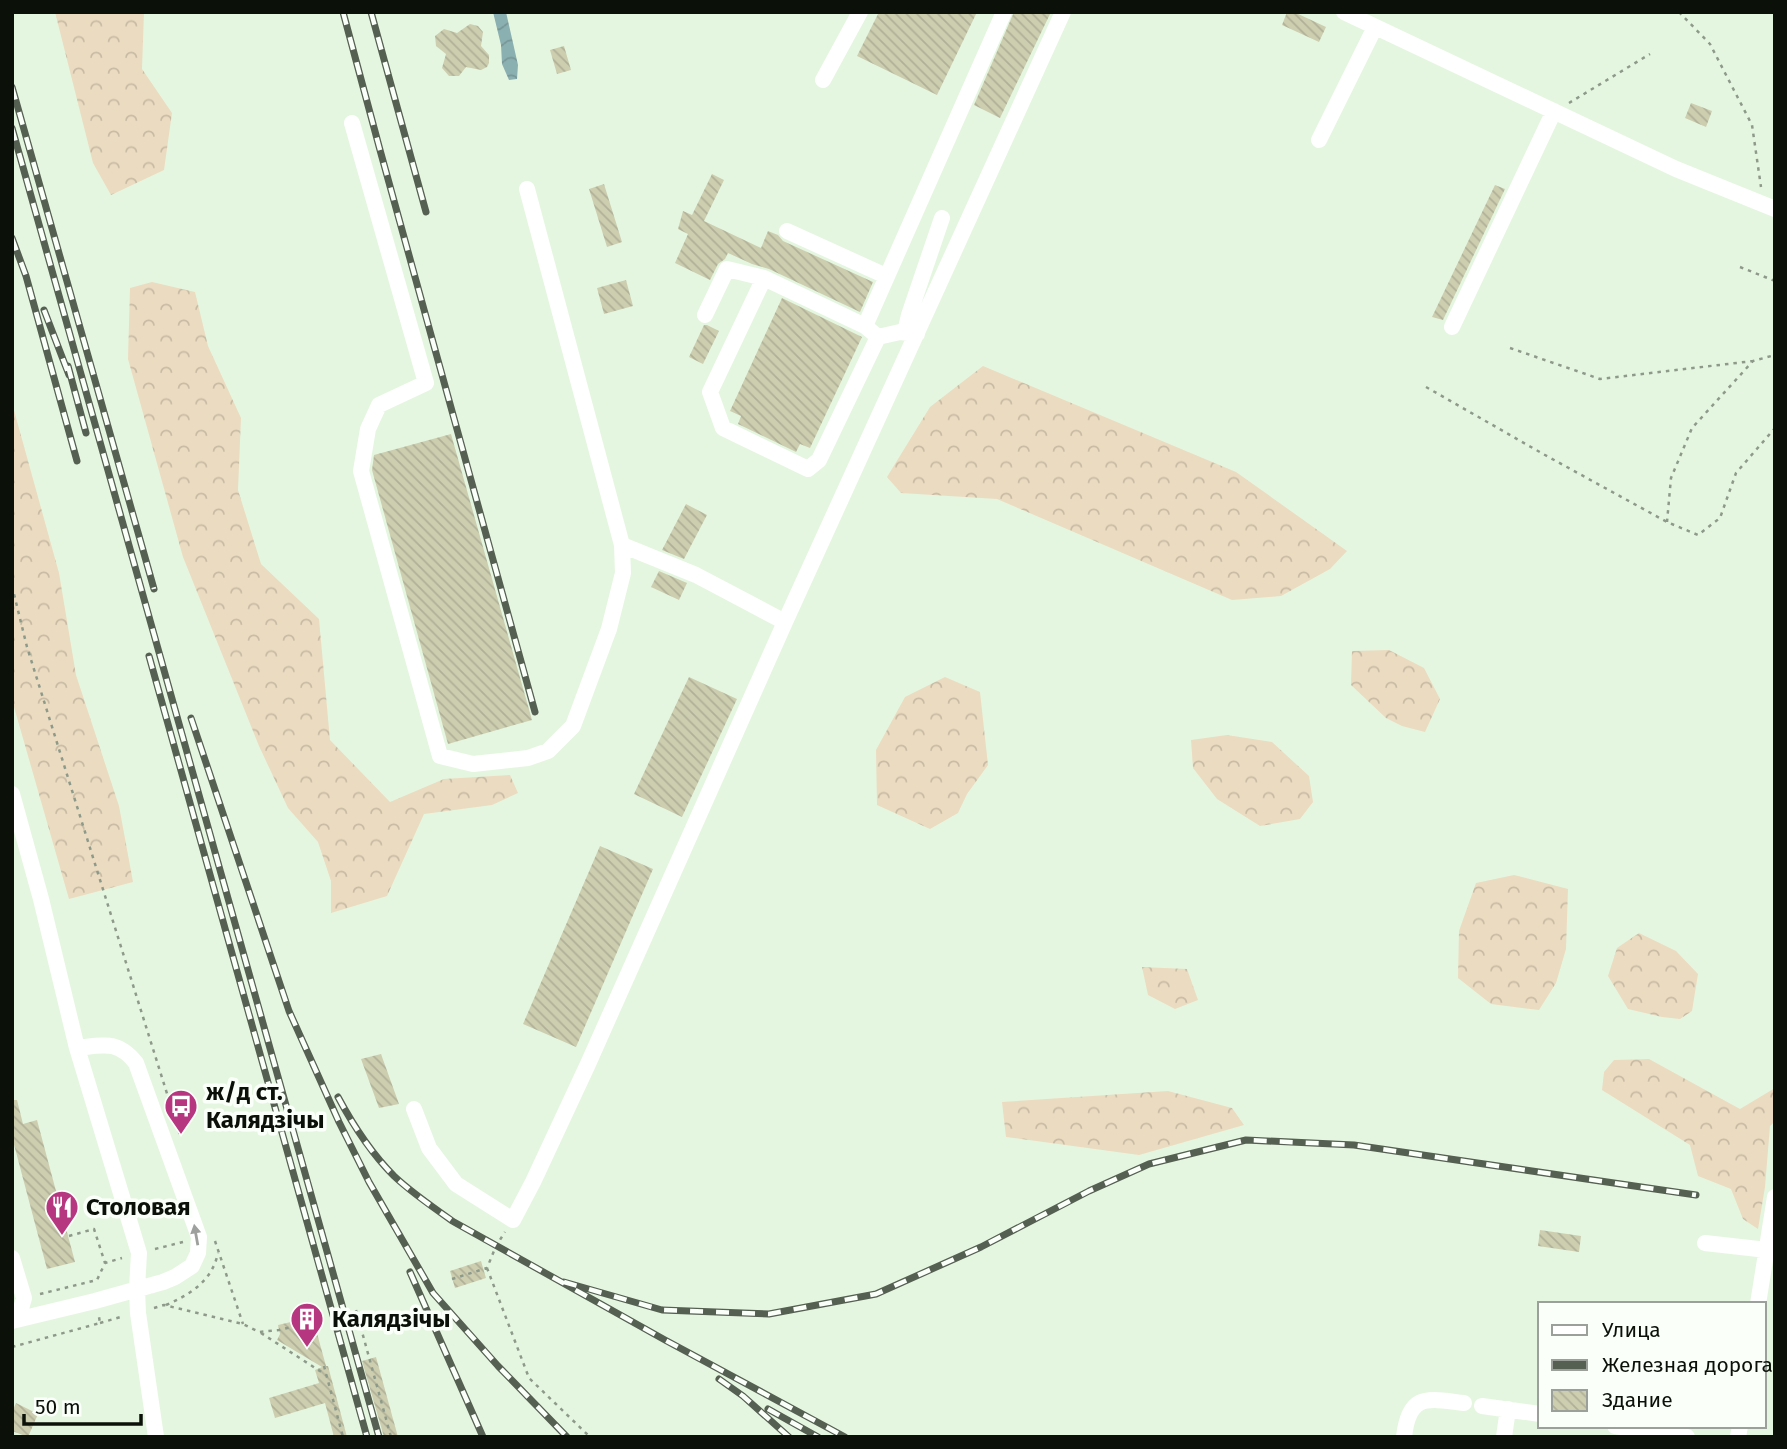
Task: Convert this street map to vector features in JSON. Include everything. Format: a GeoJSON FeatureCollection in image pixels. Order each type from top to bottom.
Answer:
{"type":"FeatureCollection","features":[{"type":"Feature","properties":{"kind":"street"},"geometry":{"type":"LineString","coordinates":[[823,80],[860,12]]}},
{"type":"Feature","properties":{"kind":"street"},"geometry":{"type":"LineString","coordinates":[[864,326],[1004,12]]}},
{"type":"Feature","properties":{"kind":"street"},"geometry":{"type":"LineString","coordinates":[[414,1108],[429,1148],[456,1184],[513,1220],[587,1065],[911,333],[1063,12]]}},
{"type":"Feature","properties":{"kind":"street"},"geometry":{"type":"LineString","coordinates":[[1344,12],[1676,169],[1769,207]]}},
{"type":"Feature","properties":{"kind":"street"},"geometry":{"type":"LineString","coordinates":[[1319,140],[1375,27]]}},
{"type":"Feature","properties":{"kind":"street"},"geometry":{"type":"LineString","coordinates":[[1452,327],[1554,111]]}},
{"type":"Feature","properties":{"kind":"street"},"geometry":{"type":"LineString","coordinates":[[352,123],[426,383],[379,405],[368,429],[361,471],[440,756],[473,764],[528,758],[548,751],[573,726],[609,629],[623,573],[622,545],[527,189]]}},
{"type":"Feature","properties":{"kind":"street"},"geometry":{"type":"LineString","coordinates":[[911,333],[909,315],[942,218]]}},
{"type":"Feature","properties":{"kind":"street"},"geometry":{"type":"LineString","coordinates":[[787,231],[886,276]]}},
{"type":"Feature","properties":{"kind":"street"},"geometry":{"type":"LineString","coordinates":[[705,315],[727,269],[764,278],[864,326],[878,337]]}},
{"type":"Feature","properties":{"kind":"street"},"geometry":{"type":"LineString","coordinates":[[764,278],[709,392],[723,428],[808,469],[819,460],[878,337]]}},
{"type":"Feature","properties":{"kind":"street"},"geometry":{"type":"LineString","coordinates":[[878,337],[900,332],[911,333]]}},
{"type":"Feature","properties":{"kind":"street"},"geometry":{"type":"LineString","coordinates":[[622,545],[696,575],[785,622]]}},
{"type":"Feature","properties":{"kind":"street"},"geometry":{"type":"LineString","coordinates":[[12,794],[77,1048],[138,1253],[138,1313],[156,1437]]}},
{"type":"Feature","properties":{"kind":"street"},"geometry":{"type":"LineString","coordinates":[[15,1320],[163,1282],[192,1266],[198,1253],[199,1237],[136,1063],[120,1047],[109,1045],[77,1048]]}},
{"type":"Feature","properties":{"kind":"street"},"geometry":{"type":"LineString","coordinates":[[1758,1302],[1775,1197]]}},
{"type":"Feature","properties":{"kind":"street"},"geometry":{"type":"LineString","coordinates":[[1705,1243],[1767,1250]]}},
{"type":"Feature","properties":{"kind":"street"},"geometry":{"type":"LineString","coordinates":[[12,1258],[23,1298],[15,1320]]}},
{"type":"Feature","properties":{"kind":"street"},"geometry":{"type":"LineString","coordinates":[[1404,1437],[1411,1409],[1420,1401],[1464,1404]]}},
{"type":"Feature","properties":{"kind":"street"},"geometry":{"type":"LineString","coordinates":[[1482,1406],[1538,1415]]}},
{"type":"Feature","properties":{"kind":"street"},"geometry":{"type":"LineString","coordinates":[[1504,1437],[1507,1409]]}},
{"type":"Feature","properties":{"kind":"street"},"geometry":{"type":"LineString","coordinates":[[1628,1428],[1687,1437]]}},
{"type":"Feature","properties":{"kind":"path"},"geometry":{"type":"LineString","coordinates":[[1679,12],[1710,44],[1752,125],[1769,207]]}},
{"type":"Feature","properties":{"kind":"path"},"geometry":{"type":"LineString","coordinates":[[1554,111],[1650,54]]}},
{"type":"Feature","properties":{"kind":"path"},"geometry":{"type":"LineString","coordinates":[[1740,267],[1775,281]]}},
{"type":"Feature","properties":{"kind":"path"},"geometry":{"type":"LineString","coordinates":[[1510,348],[1600,379],[1753,361],[1775,355]]}},
{"type":"Feature","properties":{"kind":"path"},"geometry":{"type":"LineString","coordinates":[[1667,522],[1671,478],[1692,428],[1753,361]]}},
{"type":"Feature","properties":{"kind":"path"},"geometry":{"type":"LineString","coordinates":[[1426,387],[1545,456],[1667,522],[1698,535],[1720,518],[1737,473],[1775,428]]}},
{"type":"Feature","properties":{"kind":"path"},"geometry":{"type":"LineString","coordinates":[[12,586],[27,647],[181,1136]]}},
{"type":"Feature","properties":{"kind":"path"},"geometry":{"type":"LineString","coordinates":[[513,1220],[496,1246],[487,1268],[529,1378],[590,1437]]}},
{"type":"Feature","properties":{"kind":"path"},"geometry":{"type":"LineString","coordinates":[[23,1298],[97,1280],[105,1263],[94,1229],[69,1236]]}},
{"type":"Feature","properties":{"kind":"path"},"geometry":{"type":"LineString","coordinates":[[105,1263],[213,1233],[243,1324]]}},
{"type":"Feature","properties":{"kind":"path"},"geometry":{"type":"LineString","coordinates":[[452,1279],[487,1268]]}},
{"type":"Feature","properties":{"kind":"path"},"geometry":{"type":"LineString","coordinates":[[100,1323],[164,1306],[243,1324],[326,1375]]}},
{"type":"Feature","properties":{"kind":"path"},"geometry":{"type":"LineString","coordinates":[[356,1310],[391,1437]]}},
{"type":"Feature","properties":{"kind":"path"},"geometry":{"type":"LineString","coordinates":[[260,1332],[309,1323]]}},
{"type":"Feature","properties":{"kind":"path"},"geometry":{"type":"LineString","coordinates":[[324,1366],[343,1437]]}},
{"type":"Feature","properties":{"kind":"green space"},"geometry":{"type":"Polygon","coordinates":[[[55,12],[144,12],[142,69],[172,113],[164,170],[111,195],[93,163],[55,12]]]}},
{"type":"Feature","properties":{"kind":"green space"},"geometry":{"type":"Polygon","coordinates":[[[152,282],[195,292],[208,346],[241,418],[238,490],[261,564],[319,619],[330,740],[390,802],[444,779],[510,775],[518,793],[492,805],[424,814],[387,896],[331,913],[331,881],[318,842],[288,808],[259,746],[183,557],[128,359],[130,288],[152,282]]]}},
{"type":"Feature","properties":{"kind":"green space"},"geometry":{"type":"Polygon","coordinates":[[[983,366],[1236,472],[1347,551],[1330,569],[1281,596],[1232,600],[997,499],[901,493],[887,477],[930,407],[983,366]]]}},
{"type":"Feature","properties":{"kind":"green space"},"geometry":{"type":"Polygon","coordinates":[[[12,403],[59,573],[76,675],[119,806],[133,882],[69,899],[12,700],[12,403]]]}},
{"type":"Feature","properties":{"kind":"green space"},"geometry":{"type":"Polygon","coordinates":[[[1389,650],[1424,668],[1440,699],[1425,732],[1402,726],[1386,718],[1351,685],[1352,651],[1389,650]]]}},
{"type":"Feature","properties":{"kind":"green space"},"geometry":{"type":"Polygon","coordinates":[[[945,677],[980,692],[988,765],[967,794],[958,813],[930,829],[877,805],[876,750],[905,697],[945,677]]]}},
{"type":"Feature","properties":{"kind":"green space"},"geometry":{"type":"Polygon","coordinates":[[[1227,735],[1272,742],[1309,776],[1313,802],[1300,819],[1260,826],[1217,799],[1193,768],[1191,740],[1227,735]]]}},
{"type":"Feature","properties":{"kind":"green space"},"geometry":{"type":"Polygon","coordinates":[[[1514,875],[1568,889],[1566,949],[1556,983],[1539,1010],[1491,1004],[1458,978],[1459,931],[1476,883],[1514,875]]]}},
{"type":"Feature","properties":{"kind":"green space"},"geometry":{"type":"Polygon","coordinates":[[[1639,933],[1676,951],[1698,974],[1692,1011],[1680,1019],[1628,1009],[1608,976],[1617,948],[1639,933]]]}},
{"type":"Feature","properties":{"kind":"green space"},"geometry":{"type":"Polygon","coordinates":[[[1142,967],[1187,969],[1198,1000],[1175,1009],[1148,995],[1142,967]]]}},
{"type":"Feature","properties":{"kind":"green space"},"geometry":{"type":"Polygon","coordinates":[[[1649,1059],[1740,1109],[1775,1088],[1775,1121],[1770,1126],[1758,1229],[1743,1219],[1731,1189],[1698,1176],[1690,1145],[1602,1090],[1604,1072],[1614,1060],[1649,1059]]]}},
{"type":"Feature","properties":{"kind":"green space"},"geometry":{"type":"Polygon","coordinates":[[[1168,1091],[1232,1108],[1244,1125],[1139,1155],[1006,1137],[1002,1102],[1168,1091]]]}},
{"type":"Feature","properties":{"kind":"water"},"geometry":{"type":"Polygon","coordinates":[[[493,12],[506,12],[518,65],[517,79],[509,80],[502,64],[501,45],[493,12]]]}},
{"type":"Feature","properties":{"kind":"building"},"geometry":{"type":"Polygon","coordinates":[[[879,12],[977,12],[937,95],[857,56],[879,12]]]}},
{"type":"Feature","properties":{"kind":"building"},"geometry":{"type":"Polygon","coordinates":[[[1014,12],[1051,12],[1000,118],[974,105],[1014,12]]]}},
{"type":"Feature","properties":{"kind":"building"},"geometry":{"type":"Polygon","coordinates":[[[1287,12],[1294,12],[1326,27],[1319,42],[1282,25],[1287,12]]]}},
{"type":"Feature","properties":{"kind":"building"},"geometry":{"type":"Polygon","coordinates":[[[470,24],[478,26],[483,32],[481,46],[489,55],[489,63],[481,70],[466,67],[459,76],[449,76],[442,68],[446,54],[436,46],[435,36],[444,29],[457,33],[470,24]]]}},
{"type":"Feature","properties":{"kind":"building"},"geometry":{"type":"Polygon","coordinates":[[[564,46],[571,70],[557,74],[550,50],[564,46]]]}},
{"type":"Feature","properties":{"kind":"building"},"geometry":{"type":"Polygon","coordinates":[[[1691,103],[1712,111],[1706,127],[1685,118],[1691,103]]]}},
{"type":"Feature","properties":{"kind":"building"},"geometry":{"type":"Polygon","coordinates":[[[712,174],[724,180],[704,221],[761,248],[768,231],[778,235],[783,241],[873,282],[860,312],[769,269],[728,253],[718,264],[710,280],[675,263],[688,234],[678,229],[683,211],[692,215],[712,174]]]}},
{"type":"Feature","properties":{"kind":"building"},"geometry":{"type":"Polygon","coordinates":[[[604,184],[622,242],[607,247],[589,189],[604,184]]]}},
{"type":"Feature","properties":{"kind":"building"},"geometry":{"type":"Polygon","coordinates":[[[1495,185],[1505,189],[1443,320],[1432,317],[1495,185]]]}},
{"type":"Feature","properties":{"kind":"building"},"geometry":{"type":"Polygon","coordinates":[[[626,280],[633,306],[604,314],[597,288],[626,280]]]}},
{"type":"Feature","properties":{"kind":"building"},"geometry":{"type":"Polygon","coordinates":[[[782,298],[862,337],[810,448],[800,444],[796,452],[738,424],[741,416],[730,411],[782,298]]]}},
{"type":"Feature","properties":{"kind":"building"},"geometry":{"type":"Polygon","coordinates":[[[704,325],[719,331],[703,364],[689,357],[704,325]]]}},
{"type":"Feature","properties":{"kind":"building"},"geometry":{"type":"Polygon","coordinates":[[[451,434],[532,720],[448,744],[372,470],[374,455],[451,434]]]}},
{"type":"Feature","properties":{"kind":"building"},"geometry":{"type":"Polygon","coordinates":[[[686,504],[707,515],[684,559],[662,550],[686,504]]]}},
{"type":"Feature","properties":{"kind":"building"},"geometry":{"type":"Polygon","coordinates":[[[659,571],[687,583],[679,600],[651,587],[659,571]]]}},
{"type":"Feature","properties":{"kind":"building"},"geometry":{"type":"Polygon","coordinates":[[[689,677],[737,699],[682,817],[634,794],[689,677]]]}},
{"type":"Feature","properties":{"kind":"building"},"geometry":{"type":"Polygon","coordinates":[[[600,846],[653,869],[576,1047],[523,1024],[600,846]]]}},
{"type":"Feature","properties":{"kind":"building"},"geometry":{"type":"Polygon","coordinates":[[[381,1054],[399,1104],[379,1108],[361,1059],[381,1054]]]}},
{"type":"Feature","properties":{"kind":"building"},"geometry":{"type":"Polygon","coordinates":[[[12,1100],[17,1100],[23,1124],[37,1120],[75,1262],[47,1269],[12,1137],[12,1100]]]}},
{"type":"Feature","properties":{"kind":"building"},"geometry":{"type":"Polygon","coordinates":[[[1540,1230],[1581,1236],[1579,1252],[1538,1246],[1540,1230]]]}},
{"type":"Feature","properties":{"kind":"building"},"geometry":{"type":"Polygon","coordinates":[[[481,1261],[486,1278],[455,1288],[450,1271],[481,1261]]]}},
{"type":"Feature","properties":{"kind":"building"},"geometry":{"type":"Polygon","coordinates":[[[308,1318],[310,1327],[315,1326],[347,1437],[334,1437],[325,1403],[275,1418],[269,1398],[319,1383],[315,1370],[322,1367],[277,1340],[280,1334],[278,1325],[308,1318]]]}},
{"type":"Feature","properties":{"kind":"building"},"geometry":{"type":"Polygon","coordinates":[[[376,1357],[398,1437],[384,1437],[362,1361],[376,1357]]]}},
{"type":"Feature","properties":{"kind":"building"},"geometry":{"type":"Polygon","coordinates":[[[16,1403],[38,1414],[28,1437],[12,1431],[12,1412],[16,1403]]]}},
{"type":"Feature","properties":{"kind":"railway"},"geometry":{"type":"LineString","coordinates":[[343,12],[535,712]]}},
{"type":"Feature","properties":{"kind":"railway"},"geometry":{"type":"LineString","coordinates":[[371,12],[426,212]]}},
{"type":"Feature","properties":{"kind":"railway"},"geometry":{"type":"LineString","coordinates":[[12,87],[154,589]]}},
{"type":"Feature","properties":{"kind":"railway"},"geometry":{"type":"LineString","coordinates":[[12,128],[379,1437]]}},
{"type":"Feature","properties":{"kind":"railway"},"geometry":{"type":"LineString","coordinates":[[12,238],[26,276],[77,461]]}},
{"type":"Feature","properties":{"kind":"railway"},"geometry":{"type":"LineString","coordinates":[[44,310],[69,375]]}},
{"type":"Feature","properties":{"kind":"railway"},"geometry":{"type":"LineString","coordinates":[[68,366],[86,433]]}},
{"type":"Feature","properties":{"kind":"railway"},"geometry":{"type":"LineString","coordinates":[[149,656],[367,1437]]}},
{"type":"Feature","properties":{"kind":"railway"},"geometry":{"type":"LineString","coordinates":[[191,718],[289,1011],[369,1182],[433,1293],[498,1366],[567,1437]]}},
{"type":"Feature","properties":{"kind":"railway"},"geometry":{"type":"LineString","coordinates":[[338,1097],[363,1138],[394,1176],[454,1222],[845,1437]]}},
{"type":"Feature","properties":{"kind":"railway"},"geometry":{"type":"LineString","coordinates":[[564,1282],[662,1310],[769,1314],[876,1294],[981,1247],[1089,1191],[1149,1164],[1246,1140],[1354,1145],[1696,1195]]}},
{"type":"Feature","properties":{"kind":"railway"},"geometry":{"type":"LineString","coordinates":[[410,1272],[483,1437]]}},
{"type":"Feature","properties":{"kind":"railway"},"geometry":{"type":"LineString","coordinates":[[719,1379],[743,1396],[789,1437]]}},
{"type":"Feature","properties":{"kind":"railway"},"geometry":{"type":"LineString","coordinates":[[768,1409],[818,1437]]}},
{"type":"Feature","properties":{"kind":"place","name":"ж/д ст. Калядзічы"},"geometry":{"type":"Point","coordinates":[181,1136]}},
{"type":"Feature","properties":{"kind":"place","name":"Столовая"},"geometry":{"type":"Point","coordinates":[62,1237]}},
{"type":"Feature","properties":{"kind":"place","name":"Калядзічы"},"geometry":{"type":"Point","coordinates":[307,1349]}}]}
